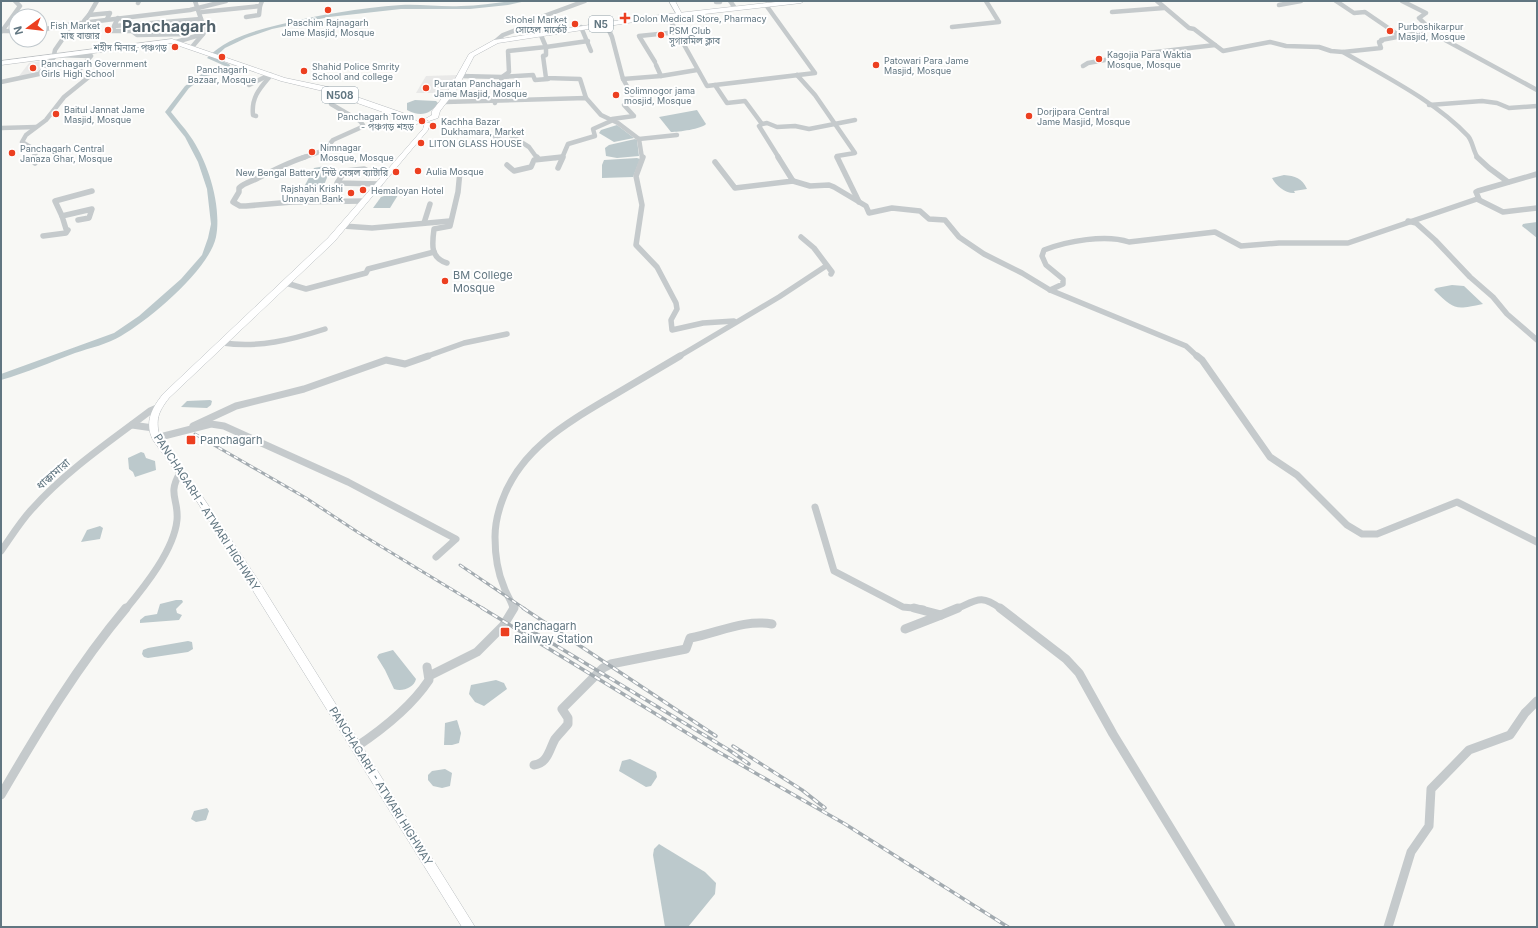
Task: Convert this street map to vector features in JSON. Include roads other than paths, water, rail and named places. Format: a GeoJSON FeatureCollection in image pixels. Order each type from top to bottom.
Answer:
{"type":"FeatureCollection","features":[{"type":"Feature","properties":{"kind":"highway","name":"N5"},"geometry":{"type":"LineString","coordinates":[[425,120],[445,102],[473,53],[496,41],[540,33],[679,14],[801,1]]}},
{"type":"Feature","properties":{"kind":"highway"},"geometry":{"type":"LineString","coordinates":[[1,63],[163,41],[182,41]]}},
{"type":"Feature","properties":{"kind":"highway","name":"N508"},"geometry":{"type":"LineString","coordinates":[[182,41],[192,47],[270,75],[342,95],[400,115],[425,120]]}},
{"type":"Feature","properties":{"kind":"highway"},"geometry":{"type":"LineString","coordinates":[[400,115],[418,116],[425,120]]}},
{"type":"Feature","properties":{"kind":"main road"},"geometry":{"type":"LineString","coordinates":[[672,1],[679,14]]}},
{"type":"Feature","properties":{"kind":"main road","name":"PANCHAGARH - ATWARI HIGHWAY"},"geometry":{"type":"LineString","coordinates":[[425,120],[389,173],[325,247],[170,392],[157,408],[153,419],[153,428],[156,438],[180,473],[202,501],[469,927]]}},
{"type":"Feature","properties":{"kind":"street"},"geometry":{"type":"LineString","coordinates":[[84,21],[97,1]]}},
{"type":"Feature","properties":{"kind":"street"},"geometry":{"type":"LineString","coordinates":[[192,47],[205,31],[197,11],[195,1]]}},
{"type":"Feature","properties":{"kind":"street"},"geometry":{"type":"LineString","coordinates":[[197,11],[226,1]]}},
{"type":"Feature","properties":{"kind":"street"},"geometry":{"type":"LineString","coordinates":[[246,17],[259,15],[262,1]]}},
{"type":"Feature","properties":{"kind":"street"},"geometry":{"type":"LineString","coordinates":[[496,41],[503,35],[524,27],[544,16],[585,1]]}},
{"type":"Feature","properties":{"kind":"street"},"geometry":{"type":"LineString","coordinates":[[720,2],[729,1],[735,8]]}},
{"type":"Feature","properties":{"kind":"street"},"geometry":{"type":"LineString","coordinates":[[952,27],[999,22],[986,1]]}},
{"type":"Feature","properties":{"kind":"street"},"geometry":{"type":"LineString","coordinates":[[1157,1],[1189,28],[1194,29],[1223,51],[1275,42],[1286,46],[1319,47],[1331,51],[1343,52],[1381,48],[1379,42],[1382,42],[1381,40],[1424,32],[1424,24]]}},
{"type":"Feature","properties":{"kind":"street"},"geometry":{"type":"LineString","coordinates":[[1278,5],[1301,1]]}},
{"type":"Feature","properties":{"kind":"street"},"geometry":{"type":"LineString","coordinates":[[1336,1],[1354,13],[1365,12],[1400,36]]}},
{"type":"Feature","properties":{"kind":"street"},"geometry":{"type":"LineString","coordinates":[[1402,1],[1426,13],[1418,18],[1436,35],[1471,52],[1488,64],[1537,90]]}},
{"type":"Feature","properties":{"kind":"street"},"geometry":{"type":"LineString","coordinates":[[668,16],[707,86],[814,73],[766,5]]}},
{"type":"Feature","properties":{"kind":"street"},"geometry":{"type":"LineString","coordinates":[[48,29],[84,21],[260,6]]}},
{"type":"Feature","properties":{"kind":"street"},"geometry":{"type":"LineString","coordinates":[[1112,12],[1164,8]]}},
{"type":"Feature","properties":{"kind":"street"},"geometry":{"type":"LineString","coordinates":[[89,15],[110,13],[108,19]]}},
{"type":"Feature","properties":{"kind":"street"},"geometry":{"type":"LineString","coordinates":[[118,18],[112,30],[132,31],[136,35],[187,34],[182,41]]}},
{"type":"Feature","properties":{"kind":"street"},"geometry":{"type":"LineString","coordinates":[[114,26],[201,19]]}},
{"type":"Feature","properties":{"kind":"street"},"geometry":{"type":"LineString","coordinates":[[8,23],[2,31],[8,31]]}},
{"type":"Feature","properties":{"kind":"street"},"geometry":{"type":"LineString","coordinates":[[1,82],[39,74],[55,56],[55,50],[73,24]]}},
{"type":"Feature","properties":{"kind":"street"},"geometry":{"type":"LineString","coordinates":[[606,24],[612,37],[623,79],[632,96]]}},
{"type":"Feature","properties":{"kind":"street"},"geometry":{"type":"LineString","coordinates":[[581,27],[591,51]]}},
{"type":"Feature","properties":{"kind":"street"},"geometry":{"type":"LineString","coordinates":[[661,76],[656,64],[639,36],[678,32]]}},
{"type":"Feature","properties":{"kind":"street"},"geometry":{"type":"LineString","coordinates":[[540,33],[546,47],[546,55],[543,56],[545,75],[548,79]]}},
{"type":"Feature","properties":{"kind":"street"},"geometry":{"type":"LineString","coordinates":[[182,41],[203,34]]}},
{"type":"Feature","properties":{"kind":"street"},"geometry":{"type":"LineString","coordinates":[[495,103],[502,77],[509,72],[508,51],[588,41]]}},
{"type":"Feature","properties":{"kind":"street"},"geometry":{"type":"LineString","coordinates":[[1083,66],[1088,63],[1140,54],[1215,45]]}},
{"type":"Feature","properties":{"kind":"street"},"geometry":{"type":"LineString","coordinates":[[1343,52],[1412,92],[1468,135],[1472,142],[1474,151],[1479,158],[1508,182]]}},
{"type":"Feature","properties":{"kind":"street"},"geometry":{"type":"LineString","coordinates":[[35,163],[32,160],[37,151],[22,142],[26,135],[46,120],[64,96],[90,76],[74,76],[91,56],[55,56]]}},
{"type":"Feature","properties":{"kind":"street"},"geometry":{"type":"LineString","coordinates":[[623,79],[661,76],[697,70]]}},
{"type":"Feature","properties":{"kind":"street"},"geometry":{"type":"LineString","coordinates":[[249,85],[270,75]]}},
{"type":"Feature","properties":{"kind":"street"},"geometry":{"type":"LineString","coordinates":[[256,116],[253,114],[252,108],[255,94],[270,75]]}},
{"type":"Feature","properties":{"kind":"street"},"geometry":{"type":"LineString","coordinates":[[461,76],[502,77],[534,75],[535,80],[578,79],[586,98],[594,109],[609,120],[627,129],[639,139],[643,156],[636,174],[642,205],[636,244],[658,269],[676,303],[677,309],[671,320],[672,330],[703,323],[737,321]]}},
{"type":"Feature","properties":{"kind":"street"},"geometry":{"type":"LineString","coordinates":[[797,75],[815,96],[855,153],[837,156],[859,202]]}},
{"type":"Feature","properties":{"kind":"street"},"geometry":{"type":"LineString","coordinates":[[715,85],[727,103],[746,101],[762,124]]}},
{"type":"Feature","properties":{"kind":"street"},"geometry":{"type":"LineString","coordinates":[[342,95],[332,101],[331,104],[360,121],[363,125],[362,127],[333,140],[325,150],[284,164],[256,179],[245,182],[239,188],[239,192],[233,202],[240,206],[246,206],[292,202],[365,201]]}},
{"type":"Feature","properties":{"kind":"street"},"geometry":{"type":"LineString","coordinates":[[445,102],[495,103],[547,100],[565,101],[586,98]]}},
{"type":"Feature","properties":{"kind":"street"},"geometry":{"type":"LineString","coordinates":[[1429,105],[1482,101],[1497,103],[1509,108],[1537,106]]}},
{"type":"Feature","properties":{"kind":"street"},"geometry":{"type":"LineString","coordinates":[[558,168],[568,144],[595,136],[593,129],[609,120],[634,116],[624,105]]}},
{"type":"Feature","properties":{"kind":"street"},"geometry":{"type":"LineString","coordinates":[[762,124],[767,123],[778,127],[795,126],[809,129],[855,120]]}},
{"type":"Feature","properties":{"kind":"street"},"geometry":{"type":"LineString","coordinates":[[762,124],[759,126],[793,181]]}},
{"type":"Feature","properties":{"kind":"street"},"geometry":{"type":"LineString","coordinates":[[1,128],[36,127]]}},
{"type":"Feature","properties":{"kind":"street"},"geometry":{"type":"LineString","coordinates":[[495,137],[507,133],[536,152],[538,159]]}},
{"type":"Feature","properties":{"kind":"street"},"geometry":{"type":"LineString","coordinates":[[639,139],[678,135]]}},
{"type":"Feature","properties":{"kind":"street"},"geometry":{"type":"LineString","coordinates":[[506,165],[514,171],[531,167],[533,160],[562,157]]}},
{"type":"Feature","properties":{"kind":"street"},"geometry":{"type":"LineString","coordinates":[[715,162],[735,188],[793,181],[810,186],[829,185],[866,206],[869,213],[892,208],[920,211],[924,217],[929,219],[945,220],[959,237],[984,254],[1022,273],[1050,290],[1186,346],[1202,360],[1270,457],[1297,475],[1347,525],[1362,534],[1377,534],[1457,502],[1537,542]]}},
{"type":"Feature","properties":{"kind":"street"},"geometry":{"type":"LineString","coordinates":[[380,184],[338,183],[345,171],[349,170],[364,169],[373,173],[389,173]]}},
{"type":"Feature","properties":{"kind":"street"},"geometry":{"type":"LineString","coordinates":[[447,263],[437,260],[432,244],[434,229],[448,227],[458,192],[460,171]]}},
{"type":"Feature","properties":{"kind":"street"},"geometry":{"type":"LineString","coordinates":[[1537,174],[1476,192],[1479,199],[1503,212],[1537,208]]}},
{"type":"Feature","properties":{"kind":"street"},"geometry":{"type":"LineString","coordinates":[[43,236],[68,231],[55,201],[92,192]]}},
{"type":"Feature","properties":{"kind":"street"},"geometry":{"type":"LineString","coordinates":[[1050,290],[1063,284],[1063,279],[1046,265],[1042,256],[1044,250],[1054,245],[1117,238],[1129,242],[1214,232],[1240,246],[1348,243],[1408,221],[1479,199]]}},
{"type":"Feature","properties":{"kind":"street"},"geometry":{"type":"LineString","coordinates":[[424,223],[430,204]]}},
{"type":"Feature","properties":{"kind":"street"},"geometry":{"type":"LineString","coordinates":[[62,216],[92,209],[89,218],[78,220]]}},
{"type":"Feature","properties":{"kind":"street"},"geometry":{"type":"LineString","coordinates":[[343,226],[367,228],[450,221]]}},
{"type":"Feature","properties":{"kind":"street"},"geometry":{"type":"LineString","coordinates":[[1408,221],[1416,223],[1435,240],[1470,277],[1493,297],[1507,314],[1537,340]]}},
{"type":"Feature","properties":{"kind":"street"},"geometry":{"type":"LineString","coordinates":[[801,237],[817,252],[832,272],[831,274]]}},
{"type":"Feature","properties":{"kind":"street"},"geometry":{"type":"LineString","coordinates":[[286,283],[306,289],[341,278],[351,278],[366,273],[368,269],[434,252]]}},
{"type":"Feature","properties":{"kind":"street"},"geometry":{"type":"LineString","coordinates":[[356,746],[371,737],[420,691],[426,684],[428,671],[477,652],[503,626],[514,608],[498,572],[494,551],[494,533],[505,492],[531,453],[545,438],[565,424],[805,281],[826,266]]}},
{"type":"Feature","properties":{"kind":"street"},"geometry":{"type":"LineString","coordinates":[[222,343],[247,346],[267,345],[325,329]]}},
{"type":"Feature","properties":{"kind":"street"},"geometry":{"type":"LineString","coordinates":[[191,429],[196,424],[236,406],[304,389],[381,361],[392,359],[405,364],[464,343],[507,334]]}},
{"type":"Feature","properties":{"kind":"street","name":"ধাক্কামারা"},"geometry":{"type":"LineString","coordinates":[[1,551],[24,518],[47,493],[132,425],[157,408]]}},
{"type":"Feature","properties":{"kind":"street"},"geometry":{"type":"LineString","coordinates":[[156,438],[215,424],[224,426],[343,479],[455,538],[436,557]]}},
{"type":"Feature","properties":{"kind":"street"},"geometry":{"type":"LineString","coordinates":[[132,425],[153,428]]}},
{"type":"Feature","properties":{"kind":"street"},"geometry":{"type":"LineString","coordinates":[[1,794],[43,722],[112,625],[130,605],[167,551],[176,524],[173,488],[174,483],[180,473]]}},
{"type":"Feature","properties":{"kind":"street"},"geometry":{"type":"LineString","coordinates":[[815,507],[834,571],[903,607],[923,609],[941,615]]}},
{"type":"Feature","properties":{"kind":"street"},"geometry":{"type":"LineString","coordinates":[[905,629],[981,599],[989,600],[1071,664],[1080,673],[1113,734],[1230,927]]}},
{"type":"Feature","properties":{"kind":"street"},"geometry":{"type":"LineString","coordinates":[[534,766],[545,760],[556,738],[568,724],[568,718],[562,709],[606,666],[620,661],[656,656],[686,649],[690,638],[709,635],[721,630],[763,623],[772,624]]}},
{"type":"Feature","properties":{"kind":"street"},"geometry":{"type":"LineString","coordinates":[[1388,927],[1411,852],[1429,826],[1431,789],[1469,750],[1510,735],[1525,713],[1537,701]]}},
{"type":"Feature","properties":{"kind":"waterway"},"geometry":{"type":"LineString","coordinates":[[1,377],[117,335],[142,318],[184,281],[205,255],[212,238],[214,224],[210,189],[201,162],[188,137],[168,112],[187,87],[204,75],[230,70],[227,65],[210,58],[223,47],[244,37],[270,28],[329,15],[382,8],[462,8],[523,1]]}},
{"type":"Feature","properties":{"kind":"railway"},"geometry":{"type":"LineString","coordinates":[[195,434],[306,498],[359,533],[484,609]]}},
{"type":"Feature","properties":{"kind":"railway"},"geometry":{"type":"LineString","coordinates":[[460,565],[525,609]]}},
{"type":"Feature","properties":{"kind":"railway"},"geometry":{"type":"LineString","coordinates":[[482,608],[715,750],[845,824],[1008,927]]}},
{"type":"Feature","properties":{"kind":"railway"},"geometry":{"type":"LineString","coordinates":[[523,608],[716,736]]}},
{"type":"Feature","properties":{"kind":"railway"},"geometry":{"type":"LineString","coordinates":[[517,622],[729,750],[749,764]]}},
{"type":"Feature","properties":{"kind":"railway"},"geometry":{"type":"LineString","coordinates":[[733,746],[802,790],[825,808]]}},
{"type":"Feature","properties":{"kind":"place","name":"Paschim Rajnagarh Jame Masjid, Mosque"},"geometry":{"type":"Point","coordinates":[328,10]}},
{"type":"Feature","properties":{"kind":"place","name":"Dolon Medical Store, Pharmacy"},"geometry":{"type":"Point","coordinates":[625,18]}},
{"type":"Feature","properties":{"kind":"place","name":"Shohel Market সোহেল মার্কেট"},"geometry":{"type":"Point","coordinates":[575,24]}},
{"type":"Feature","properties":{"kind":"place","name":"Fish Market মাছ বাজার"},"geometry":{"type":"Point","coordinates":[108,30]}},
{"type":"Feature","properties":{"kind":"place","name":"Purboshikarpur Masjid, Mosque"},"geometry":{"type":"Point","coordinates":[1390,31]}},
{"type":"Feature","properties":{"kind":"place","name":"PSM Club সুগারমিল ক্লাব"},"geometry":{"type":"Point","coordinates":[661,35]}},
{"type":"Feature","properties":{"kind":"place","name":"শহীদ মিনার, পঞ্চগড়"},"geometry":{"type":"Point","coordinates":[175,47]}},
{"type":"Feature","properties":{"kind":"place","name":"Panchagarh Bazaar, Mosque"},"geometry":{"type":"Point","coordinates":[222,57]}},
{"type":"Feature","properties":{"kind":"place","name":"Kagojia Para Waktia Mosque, Mosque"},"geometry":{"type":"Point","coordinates":[1099,59]}},
{"type":"Feature","properties":{"kind":"place","name":"Patowari Para Jame Masjid, Mosque"},"geometry":{"type":"Point","coordinates":[876,65]}},
{"type":"Feature","properties":{"kind":"place","name":"Panchagarh Government Girls High School"},"geometry":{"type":"Point","coordinates":[33,68]}},
{"type":"Feature","properties":{"kind":"place","name":"Shahid Police Smrity School and college"},"geometry":{"type":"Point","coordinates":[304,71]}},
{"type":"Feature","properties":{"kind":"place","name":"Puratan Panchagarh Jame Masjid, Mosque"},"geometry":{"type":"Point","coordinates":[426,88]}},
{"type":"Feature","properties":{"kind":"place","name":"Solimnogor jama mosjid, Mosque"},"geometry":{"type":"Point","coordinates":[616,95]}},
{"type":"Feature","properties":{"kind":"place","name":"Baitul Jannat Jame Masjid, Mosque"},"geometry":{"type":"Point","coordinates":[56,114]}},
{"type":"Feature","properties":{"kind":"place","name":"Dorjipara Central Jame Masjid, Mosque"},"geometry":{"type":"Point","coordinates":[1029,116]}},
{"type":"Feature","properties":{"kind":"place","name":"Panchagarh Town - পঞ্চগড় শহড়"},"geometry":{"type":"Point","coordinates":[422,121]}},
{"type":"Feature","properties":{"kind":"place","name":"Kachha Bazar Dukhamara, Market"},"geometry":{"type":"Point","coordinates":[433,126]}},
{"type":"Feature","properties":{"kind":"place","name":"LITON GLASS HOUSE"},"geometry":{"type":"Point","coordinates":[421,143]}},
{"type":"Feature","properties":{"kind":"place","name":"Nimnagar Mosque, Mosque"},"geometry":{"type":"Point","coordinates":[312,152]}},
{"type":"Feature","properties":{"kind":"place","name":"Panchagarh Central Janaza Ghar, Mosque"},"geometry":{"type":"Point","coordinates":[12,153]}},
{"type":"Feature","properties":{"kind":"place","name":"Aulia Mosque"},"geometry":{"type":"Point","coordinates":[418,171]}},
{"type":"Feature","properties":{"kind":"place","name":"New Bengal Battery নিউ বেঙ্গল ব্যাটারি"},"geometry":{"type":"Point","coordinates":[396,172]}},
{"type":"Feature","properties":{"kind":"place","name":"Hemaloyan Hotel"},"geometry":{"type":"Point","coordinates":[363,190]}},
{"type":"Feature","properties":{"kind":"place","name":"Rajshahi Krishi Unnayan Bank"},"geometry":{"type":"Point","coordinates":[351,193]}},
{"type":"Feature","properties":{"kind":"place","name":"BM College Mosque"},"geometry":{"type":"Point","coordinates":[445,281]}},
{"type":"Feature","properties":{"kind":"place","name":"Panchagarh"},"geometry":{"type":"Point","coordinates":[191,440]}},
{"type":"Feature","properties":{"kind":"place","name":"Panchagarh Railway Station"},"geometry":{"type":"Point","coordinates":[505,632]}},
{"type":"Feature","properties":{"kind":"district","name":"Panchagarh"},"geometry":{"type":"Point","coordinates":[169,26]}}]}
